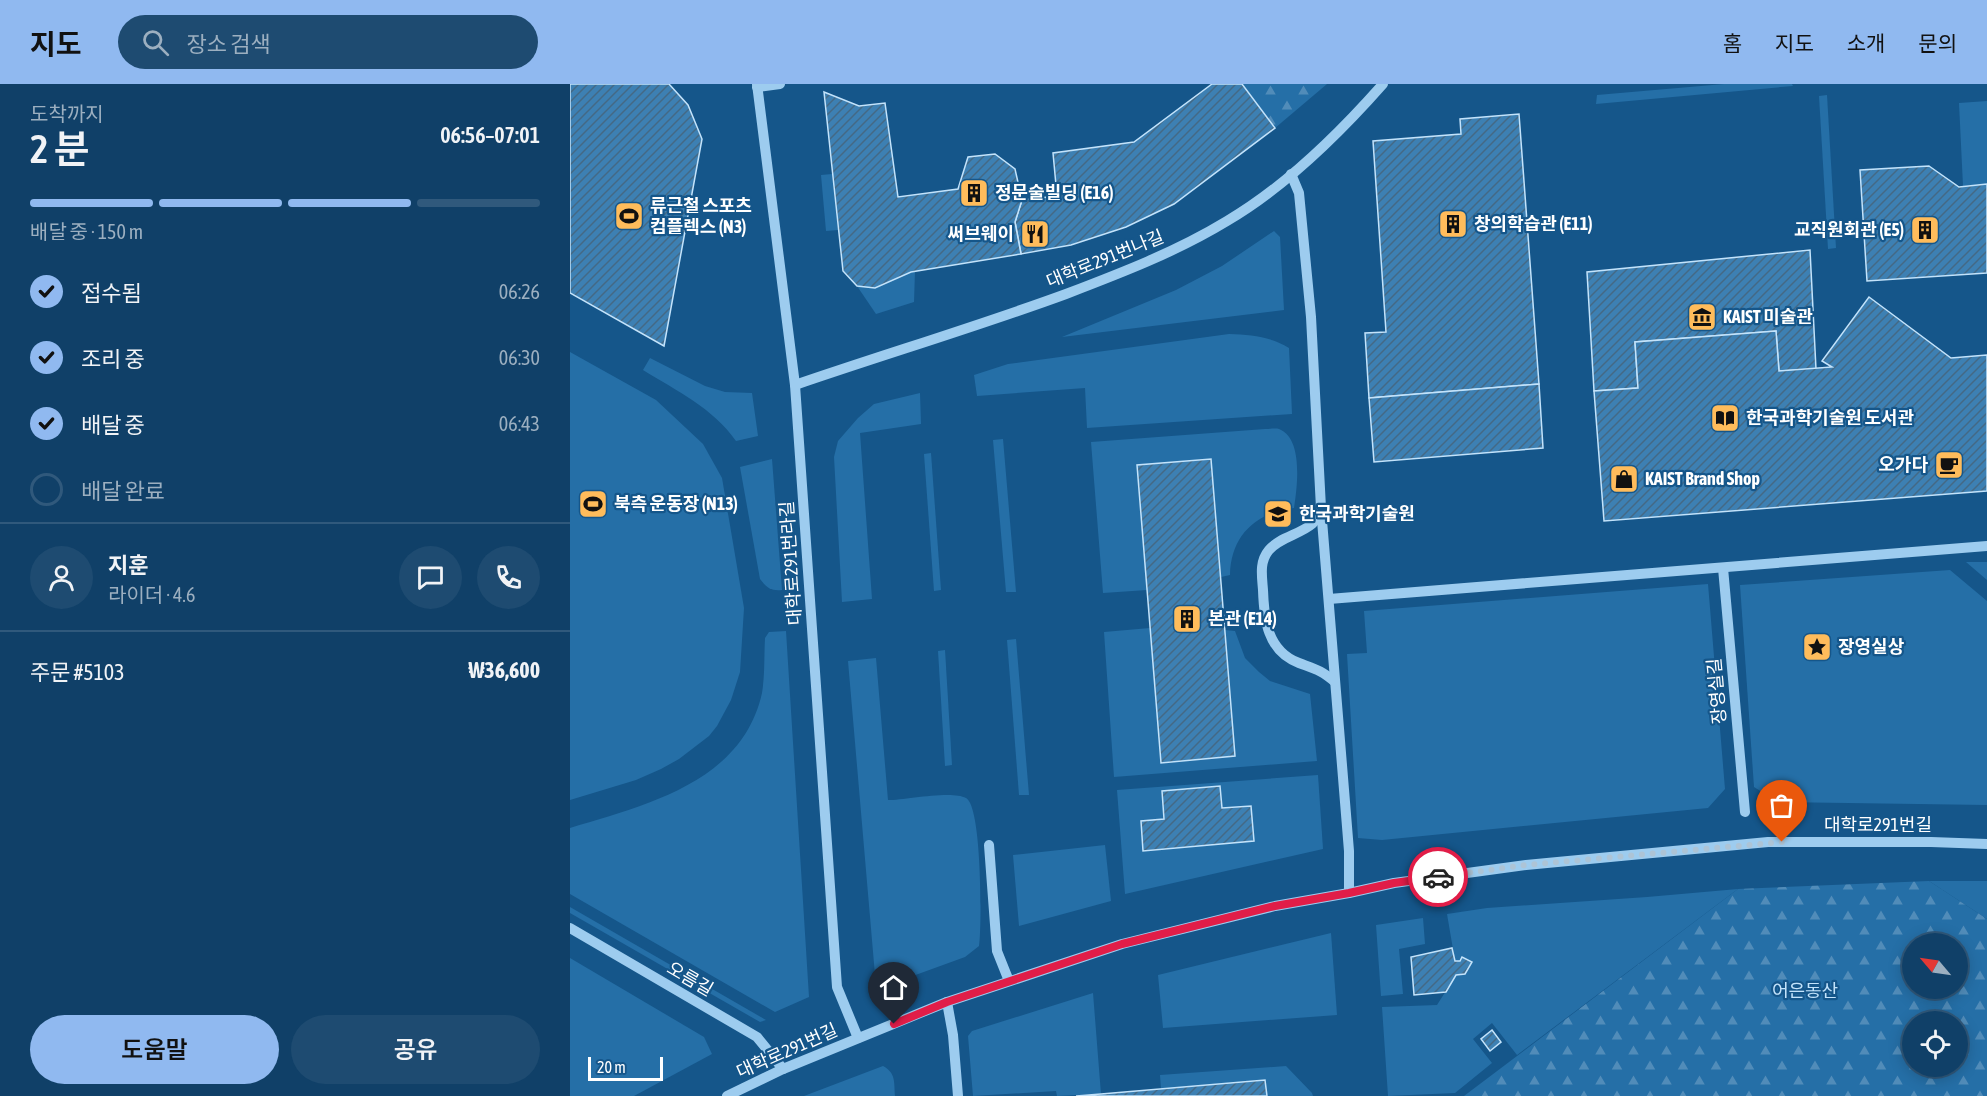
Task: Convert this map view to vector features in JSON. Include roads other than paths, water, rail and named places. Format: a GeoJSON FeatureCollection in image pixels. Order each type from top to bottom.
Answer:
{"type":"FeatureCollection","features":[{"type":"Feature","properties":{"kind":"street"},"geometry":{"type":"LineString","coordinates":[[757,85],[780,84]]}},
{"type":"Feature","properties":{"kind":"street","name":"대학로291번나길"},"geometry":{"type":"LineString","coordinates":[[795,385],[1024,309],[1139,266],[1226,222],[1291,174],[1358,113],[1383,84]]}},
{"type":"Feature","properties":{"kind":"street","name":"대학로291번라길"},"geometry":{"type":"LineString","coordinates":[[757,85],[795,385],[837,987],[858,1038]]}},
{"type":"Feature","properties":{"kind":"street"},"geometry":{"type":"LineString","coordinates":[[1291,174],[1299,193],[1311,317],[1321,508],[1349,851],[1349,893]]}},
{"type":"Feature","properties":{"kind":"street"},"geometry":{"type":"LineString","coordinates":[[1321,508],[1314,523],[1275,545],[1265,556],[1262,570],[1264,618],[1268,632],[1285,656],[1298,663],[1321,670],[1335,682]]}},
{"type":"Feature","properties":{"kind":"street"},"geometry":{"type":"LineString","coordinates":[[1329,599],[1987,546]]}},
{"type":"Feature","properties":{"kind":"street","name":"장영실길"},"geometry":{"type":"LineString","coordinates":[[1723,568],[1744,812]]}},
{"type":"Feature","properties":{"kind":"street","name":"대학로291번길"},"geometry":{"type":"LineString","coordinates":[[727,1096],[783,1069],[947,1002],[1133,942],[1275,906],[1394,883],[1526,865],[1768,842],[1987,844]]}},
{"type":"Feature","properties":{"kind":"street"},"geometry":{"type":"LineString","coordinates":[[989,845],[997,951],[1009,981]]}},
{"type":"Feature","properties":{"kind":"street","name":"오름길"},"geometry":{"type":"LineString","coordinates":[[570,928],[757,1037],[783,1069]]}},
{"type":"Feature","properties":{"kind":"street"},"geometry":{"type":"LineString","coordinates":[[947,1002],[953,1035],[958,1096]]}},
{"type":"Feature","properties":{"kind":"place","name":"정문술빌딩 (E16)"},"geometry":{"type":"Point","coordinates":[974,193]}},
{"type":"Feature","properties":{"kind":"place","name":"류근철 스포츠 컴플렉스 (N3)"},"geometry":{"type":"Point","coordinates":[629,216]}},
{"type":"Feature","properties":{"kind":"place","name":"창의학습관 (E11)"},"geometry":{"type":"Point","coordinates":[1453,224]}},
{"type":"Feature","properties":{"kind":"place","name":"교직원회관 (E5)"},"geometry":{"type":"Point","coordinates":[1925,230]}},
{"type":"Feature","properties":{"kind":"place","name":"써브웨이"},"geometry":{"type":"Point","coordinates":[1035,234]}},
{"type":"Feature","properties":{"kind":"place","name":"KAIST 미술관"},"geometry":{"type":"Point","coordinates":[1702,317]}},
{"type":"Feature","properties":{"kind":"place","name":"한국과학기술원 도서관"},"geometry":{"type":"Point","coordinates":[1725,418]}},
{"type":"Feature","properties":{"kind":"place","name":"오가다"},"geometry":{"type":"Point","coordinates":[1949,465]}},
{"type":"Feature","properties":{"kind":"place","name":"KAIST Brand Shop"},"geometry":{"type":"Point","coordinates":[1624,479]}},
{"type":"Feature","properties":{"kind":"place","name":"북측 운동장 (N13)"},"geometry":{"type":"Point","coordinates":[593,504]}},
{"type":"Feature","properties":{"kind":"place","name":"한국과학기술원"},"geometry":{"type":"Point","coordinates":[1278,514]}},
{"type":"Feature","properties":{"kind":"place","name":"본관 (E14)"},"geometry":{"type":"Point","coordinates":[1187,619]}},
{"type":"Feature","properties":{"kind":"place","name":"장영실상"},"geometry":{"type":"Point","coordinates":[1817,647]}},
{"type":"Feature","properties":{"kind":"park label","name":"어은동산"},"geometry":{"type":"Point","coordinates":[1805,991]}}]}
